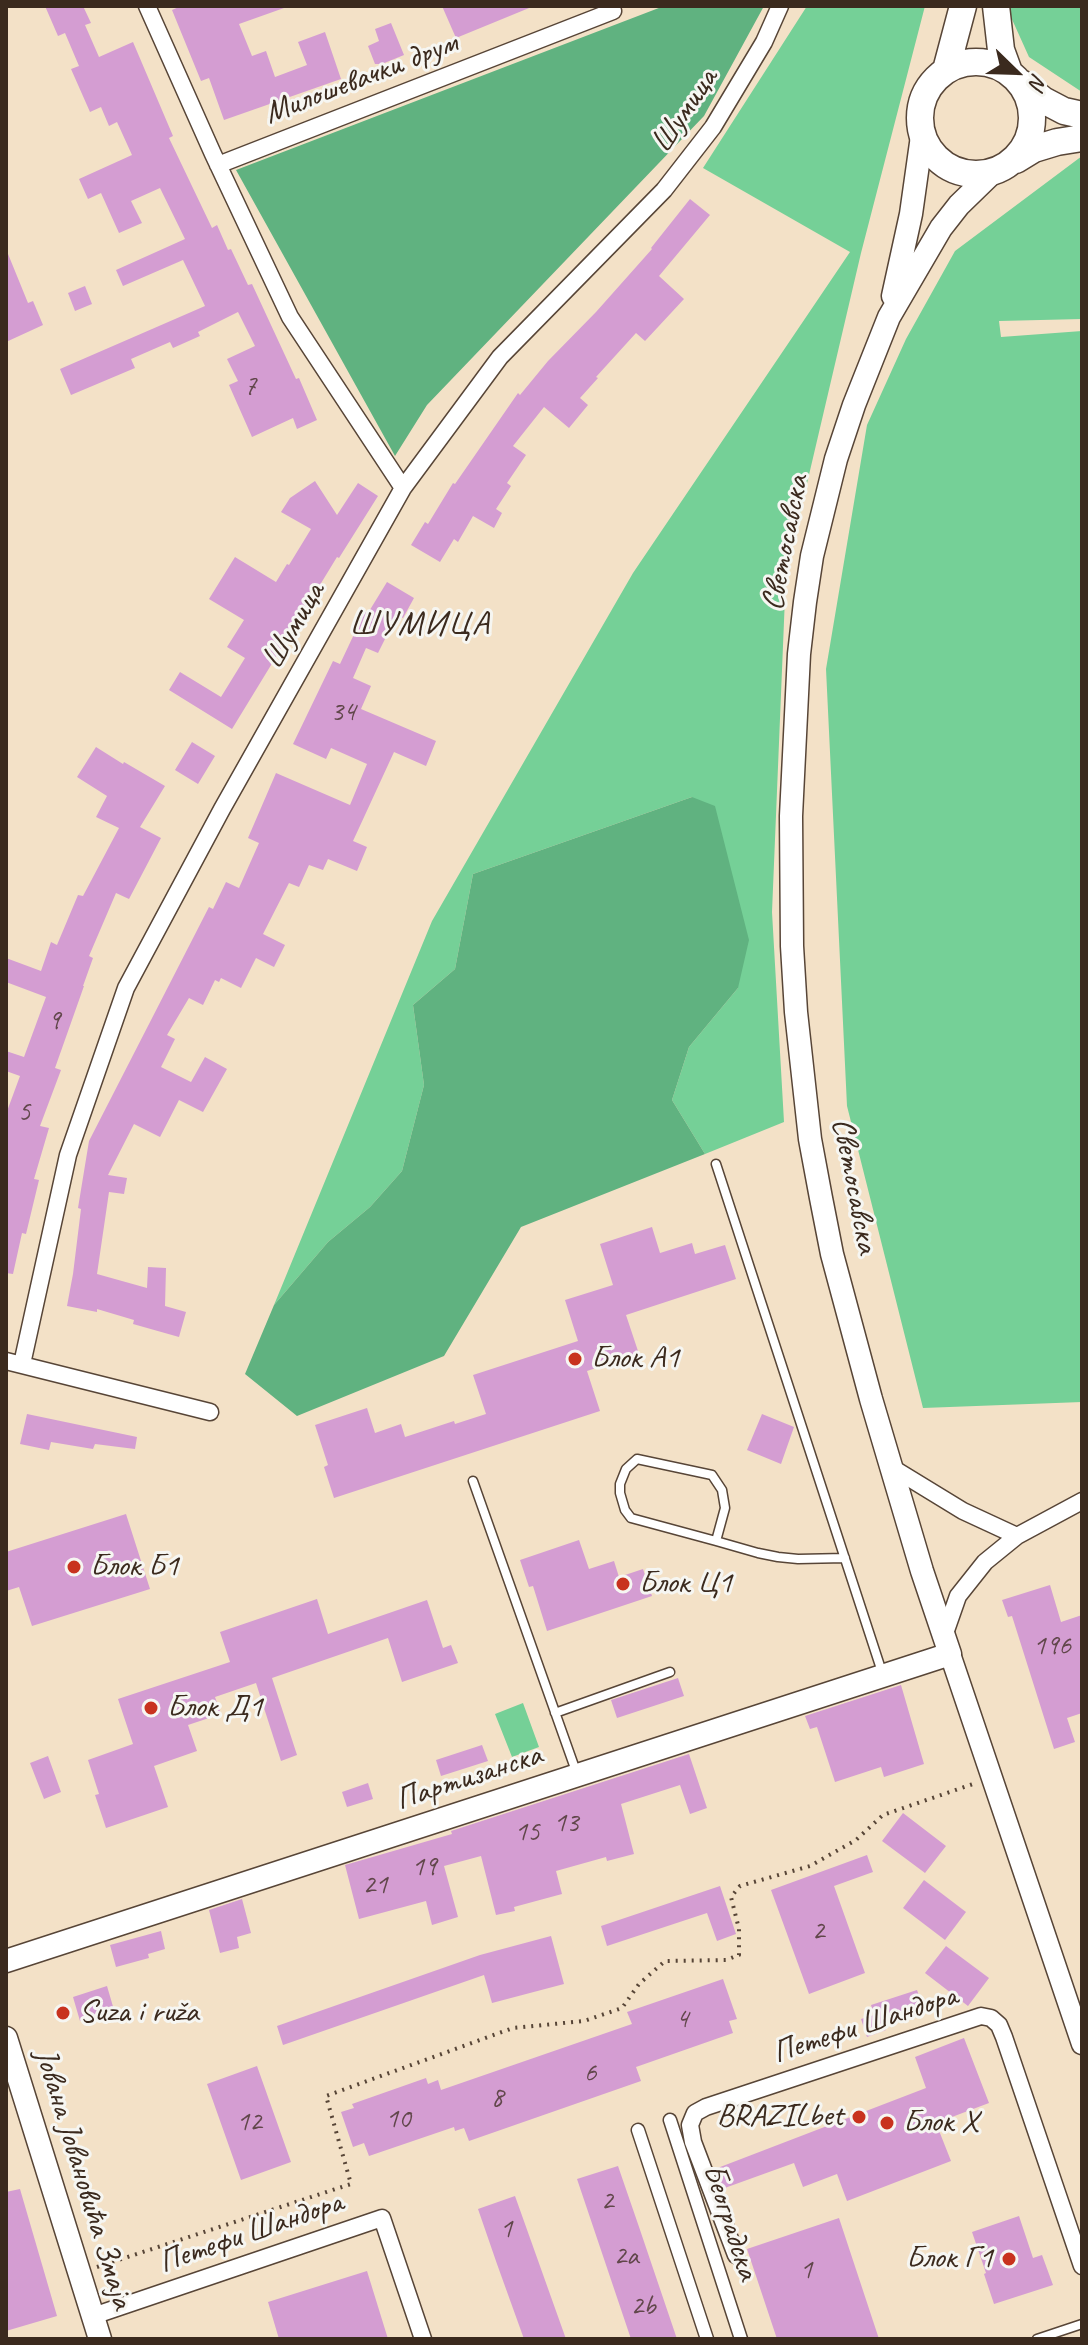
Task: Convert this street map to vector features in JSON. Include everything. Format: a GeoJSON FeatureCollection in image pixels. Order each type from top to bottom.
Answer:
{"type":"FeatureCollection","features":[{"type":"Feature","properties":{"kind":"main road"},"geometry":{"type":"LineString","coordinates":[[946,70],[963,6]]}},
{"type":"Feature","properties":{"kind":"main road"},"geometry":{"type":"LineString","coordinates":[[889,317],[941,228],[959,205],[1024,148],[1031,132],[1033,114],[1029,97],[1014,77],[1001,50],[996,6]]}},
{"type":"Feature","properties":{"kind":"main road"},"geometry":{"type":"LineString","coordinates":[[1082,115],[1064,111],[1043,100],[989,62],[966,62],[934,79],[920,106],[919,121],[930,152],[942,164],[958,172],[976,175],[1003,167],[1034,149],[1082,138]]}},
{"type":"Feature","properties":{"kind":"main road"},"geometry":{"type":"LineString","coordinates":[[889,317],[911,214],[922,136]]}},
{"type":"Feature","properties":{"kind":"main road","name":"Светосавска"},"geometry":{"type":"LineString","coordinates":[[889,317],[836,459],[812,556],[799,654],[791,816],[796,1012],[810,1139],[832,1254],[891,1467],[947,1645]]}},
{"type":"Feature","properties":{"kind":"main road","name":"Партизанска"},"geometry":{"type":"LineString","coordinates":[[6,1961],[883,1676],[947,1645]]}},
{"type":"Feature","properties":{"kind":"main road","name":"Јована Јовановића Змаја"},"geometry":{"type":"LineString","coordinates":[[6,2038],[100,2339]]}},
{"type":"Feature","properties":{"kind":"street"},"geometry":{"type":"LineString","coordinates":[[147,6],[290,317],[403,488]]}},
{"type":"Feature","properties":{"kind":"street","name":"Шумица"},"geometry":{"type":"LineString","coordinates":[[14,1362],[68,1155],[126,988],[222,809],[403,488],[500,357],[664,190],[713,127],[764,42],[780,6]]}},
{"type":"Feature","properties":{"kind":"street","name":"Милошевачки друм"},"geometry":{"type":"LineString","coordinates":[[218,165],[613,11]]}},
{"type":"Feature","properties":{"kind":"street"},"geometry":{"type":"LineString","coordinates":[[14,1362],[210,1412]]}},
{"type":"Feature","properties":{"kind":"street"},"geometry":{"type":"LineString","coordinates":[[891,1467],[963,1511],[1017,1536]]}},
{"type":"Feature","properties":{"kind":"street"},"geometry":{"type":"LineString","coordinates":[[947,1645],[958,1596],[985,1562],[1017,1536],[1082,1501]]}},
{"type":"Feature","properties":{"kind":"street","name":"Светосавска"},"geometry":{"type":"LineString","coordinates":[[947,1645],[1082,2044]]}},
{"type":"Feature","properties":{"kind":"street","name":"Петефи Шандора"},"geometry":{"type":"LineString","coordinates":[[736,2255],[693,2142],[690,2125],[695,2113],[981,2016],[991,2018],[999,2025],[1004,2037],[1082,2266]]}},
{"type":"Feature","properties":{"kind":"street","name":"Београдска"},"geometry":{"type":"LineString","coordinates":[[670,2120],[741,2339]]}},
{"type":"Feature","properties":{"kind":"street","name":"Београдска"},"geometry":{"type":"LineString","coordinates":[[638,2130],[707,2339]]}},
{"type":"Feature","properties":{"kind":"street","name":"Петефи Шандора"},"geometry":{"type":"LineString","coordinates":[[93,2316],[382,2218],[423,2339]]}},
{"type":"Feature","properties":{"kind":"lane"},"geometry":{"type":"LineString","coordinates":[[716,1164],[883,1676]]}},
{"type":"Feature","properties":{"kind":"lane"},"geometry":{"type":"LineString","coordinates":[[716,1541],[725,1508],[722,1490],[712,1475],[637,1459],[626,1469],[620,1493],[631,1518],[716,1541],[778,1557],[845,1558]]}},
{"type":"Feature","properties":{"kind":"lane"},"geometry":{"type":"LineString","coordinates":[[473,1481],[577,1776]]}},
{"type":"Feature","properties":{"kind":"lane"},"geometry":{"type":"LineString","coordinates":[[555,1713],[670,1672]]}},
{"type":"Feature","properties":{"kind":"lane"},"geometry":{"type":"LineString","coordinates":[[1037,2339],[1082,2324]]}},
{"type":"Feature","properties":{"kind":"path"},"geometry":{"type":"LineString","coordinates":[[79,2273],[351,2184],[326,2096],[513,2028],[584,2021],[622,2008],[639,1984],[665,1961],[726,1960],[739,1955],[739,1929],[731,1897],[740,1886],[810,1866],[856,1840],[883,1815],[992,1778]]}},
{"type":"Feature","properties":{"kind":"green space"},"geometry":{"type":"Polygon","coordinates":[[[664,6],[764,6],[704,116],[427,405],[395,456],[236,170],[664,6]]]}},
{"type":"Feature","properties":{"kind":"green space"},"geometry":{"type":"Polygon","coordinates":[[[807,6],[925,6],[861,253],[786,573],[772,912],[784,1122],[705,1154],[672,1100],[689,1047],[738,988],[692,797],[473,874],[455,969],[413,1005],[424,1085],[402,1171],[370,1207],[328,1242],[274,1305],[432,921],[633,573],[850,252],[703,168],[807,6]]]}},
{"type":"Feature","properties":{"kind":"green space"},"geometry":{"type":"Polygon","coordinates":[[[1006,6],[1082,6],[1082,92],[1029,57],[1006,6]]]}},
{"type":"Feature","properties":{"kind":"green space"},"geometry":{"type":"Polygon","coordinates":[[[1082,156],[1082,319],[999,321],[1001,337],[1082,331],[1082,1402],[923,1408],[847,1106],[826,669],[867,425],[906,339],[955,251],[1082,156]]]}},
{"type":"Feature","properties":{"kind":"green space"},"geometry":{"type":"Polygon","coordinates":[[[692,797],[715,806],[749,940],[738,988],[689,1047],[672,1100],[705,1154],[521,1227],[444,1356],[297,1416],[245,1374],[274,1305],[328,1242],[370,1207],[402,1171],[424,1085],[413,1005],[455,969],[473,874],[692,797]]]}},
{"type":"Feature","properties":{"kind":"green space"},"geometry":{"type":"Polygon","coordinates":[[[523,1703],[539,1747],[512,1757],[495,1714],[523,1703]]]}},
{"type":"Feature","properties":{"kind":"building"},"geometry":{"type":"Polygon","coordinates":[[[45,6],[83,6],[91,23],[85,25],[99,57],[133,42],[173,136],[169,138],[212,228],[217,225],[248,285],[252,284],[317,420],[297,429],[293,418],[252,437],[229,385],[238,381],[227,359],[255,346],[238,312],[198,332],[200,336],[173,348],[170,342],[131,359],[135,368],[71,395],[60,369],[205,306],[183,260],[123,286],[116,270],[185,239],[160,188],[131,201],[142,223],[119,233],[101,193],[88,199],[79,179],[132,155],[117,122],[109,126],[101,107],[90,112],[71,69],[79,66],[65,33],[58,36],[45,6]]]}},
{"type":"Feature","properties":{"kind":"building"},"geometry":{"type":"Polygon","coordinates":[[[181,6],[283,6],[239,24],[252,56],[266,51],[275,77],[307,65],[298,42],[325,32],[341,79],[224,120],[209,78],[201,81],[172,10],[181,6]]]}},
{"type":"Feature","properties":{"kind":"building"},"geometry":{"type":"Polygon","coordinates":[[[442,6],[534,6],[456,38],[442,6]]]}},
{"type":"Feature","properties":{"kind":"building"},"geometry":{"type":"Polygon","coordinates":[[[391,23],[404,55],[375,64],[368,46],[379,41],[375,29],[391,23]]]}},
{"type":"Feature","properties":{"kind":"building"},"geometry":{"type":"Polygon","coordinates":[[[690,199],[710,215],[659,276],[684,299],[645,341],[636,333],[596,377],[580,398],[588,405],[569,428],[544,407],[513,446],[526,455],[507,483],[511,486],[496,509],[502,513],[494,528],[473,516],[458,542],[454,539],[440,562],[411,545],[518,393],[520,395],[652,249],[690,199]]]}},
{"type":"Feature","properties":{"kind":"building"},"geometry":{"type":"Polygon","coordinates":[[[6,249],[28,303],[33,301],[43,325],[6,342],[6,249]]]}},
{"type":"Feature","properties":{"kind":"building"},"geometry":{"type":"Polygon","coordinates":[[[85,286],[92,304],[75,311],[68,293],[85,286]]]}},
{"type":"Feature","properties":{"kind":"building"},"geometry":{"type":"Polygon","coordinates":[[[315,481],[337,515],[358,483],[378,496],[232,729],[169,690],[180,672],[221,697],[245,658],[227,647],[244,620],[209,599],[235,557],[276,582],[311,529],[281,512],[290,498],[315,481]]]}},
{"type":"Feature","properties":{"kind":"building"},"geometry":{"type":"Polygon","coordinates":[[[387,582],[414,598],[403,618],[397,615],[378,653],[366,648],[353,678],[371,686],[361,709],[436,741],[426,766],[394,752],[353,841],[367,847],[357,871],[328,859],[323,870],[309,865],[299,887],[289,883],[263,934],[285,945],[274,967],[256,958],[241,988],[221,978],[219,982],[215,980],[203,1005],[189,998],[167,1035],[175,1039],[161,1067],[191,1082],[205,1057],[227,1069],[203,1112],[179,1100],[160,1137],[134,1124],[108,1175],[127,1178],[124,1194],[109,1192],[97,1274],[147,1288],[148,1267],[166,1268],[165,1306],[186,1312],[179,1337],[133,1324],[134,1320],[97,1309],[97,1312],[67,1306],[89,1141],[209,907],[213,909],[226,882],[239,888],[259,843],[248,838],[276,773],[350,805],[367,764],[331,748],[326,759],[293,744],[333,661],[340,664],[365,611],[368,613],[387,582]]]}},
{"type":"Feature","properties":{"kind":"building"},"geometry":{"type":"Polygon","coordinates":[[[192,742],[215,756],[198,784],[175,770],[192,742]]]}},
{"type":"Feature","properties":{"kind":"building"},"geometry":{"type":"Polygon","coordinates":[[[96,747],[165,786],[140,827],[161,838],[129,899],[116,893],[89,956],[93,958],[55,1068],[61,1070],[40,1126],[49,1128],[34,1179],[39,1180],[26,1234],[22,1233],[13,1274],[6,1273],[6,1114],[20,1076],[6,1071],[6,1051],[24,1057],[46,997],[6,982],[6,958],[41,971],[51,942],[57,945],[78,895],[83,896],[119,828],[96,817],[107,796],[77,777],[96,747]]]}},
{"type":"Feature","properties":{"kind":"building","name":"Блок А1"},"geometry":{"type":"Polygon","coordinates":[[[652,1227],[660,1253],[692,1243],[695,1254],[725,1245],[736,1279],[626,1315],[639,1354],[587,1371],[600,1411],[334,1498],[324,1467],[328,1465],[315,1425],[367,1408],[375,1433],[401,1424],[405,1437],[486,1414],[473,1375],[578,1341],[565,1300],[613,1285],[600,1244],[652,1227]]]}},
{"type":"Feature","properties":{"kind":"building"},"geometry":{"type":"Polygon","coordinates":[[[27,1414],[137,1437],[135,1449],[95,1444],[93,1449],[51,1442],[49,1450],[20,1444],[27,1414]]]}},
{"type":"Feature","properties":{"kind":"building"},"geometry":{"type":"Polygon","coordinates":[[[762,1414],[794,1427],[781,1464],[747,1450],[762,1414]]]}},
{"type":"Feature","properties":{"kind":"building","name":"Блок Б1"},"geometry":{"type":"Polygon","coordinates":[[[126,1514],[150,1589],[32,1626],[19,1587],[6,1591],[6,1552],[126,1514]]]}},
{"type":"Feature","properties":{"kind":"building","name":"Блок Ц1"},"geometry":{"type":"Polygon","coordinates":[[[579,1540],[589,1569],[614,1561],[619,1577],[643,1569],[652,1596],[547,1631],[533,1586],[529,1587],[520,1560],[579,1540]]]}},
{"type":"Feature","properties":{"kind":"building"},"geometry":{"type":"Polygon","coordinates":[[[1050,1585],[1061,1622],[1082,1615],[1082,1713],[1067,1718],[1075,1742],[1054,1749],[1012,1616],[1008,1617],[1002,1600],[1050,1585]]]}},
{"type":"Feature","properties":{"kind":"building","name":"Блок Д1"},"geometry":{"type":"Polygon","coordinates":[[[317,1599],[328,1634],[427,1600],[443,1648],[451,1645],[458,1663],[402,1682],[388,1638],[272,1678],[297,1755],[281,1761],[256,1683],[215,1697],[221,1714],[188,1725],[197,1751],[154,1766],[168,1807],[106,1828],[88,1760],[133,1744],[118,1699],[230,1662],[220,1632],[317,1599]]]}},
{"type":"Feature","properties":{"kind":"building"},"geometry":{"type":"Polygon","coordinates":[[[678,1678],[684,1696],[617,1718],[611,1700],[678,1678]]]}},
{"type":"Feature","properties":{"kind":"building"},"geometry":{"type":"Polygon","coordinates":[[[901,1685],[924,1764],[884,1777],[881,1767],[835,1782],[817,1727],[810,1729],[805,1716],[901,1685]]]}},
{"type":"Feature","properties":{"kind":"building"},"geometry":{"type":"Polygon","coordinates":[[[482,1745],[488,1761],[441,1776],[436,1760],[482,1745]]]}},
{"type":"Feature","properties":{"kind":"building"},"geometry":{"type":"Polygon","coordinates":[[[689,1754],[707,1808],[690,1814],[680,1785],[621,1804],[634,1854],[607,1861],[606,1857],[556,1871],[562,1894],[496,1915],[481,1856],[444,1866],[458,1917],[432,1925],[426,1901],[359,1919],[345,1865],[452,1834],[451,1831],[689,1754]]]}},
{"type":"Feature","properties":{"kind":"building"},"geometry":{"type":"Polygon","coordinates":[[[48,1756],[61,1792],[44,1799],[30,1763],[48,1756]]]}},
{"type":"Feature","properties":{"kind":"building"},"geometry":{"type":"Polygon","coordinates":[[[368,1783],[373,1799],[347,1807],[342,1792],[368,1783]]]}},
{"type":"Feature","properties":{"kind":"building"},"geometry":{"type":"Polygon","coordinates":[[[903,1813],[946,1846],[925,1873],[882,1841],[903,1813]]]}},
{"type":"Feature","properties":{"kind":"building"},"geometry":{"type":"Polygon","coordinates":[[[867,1855],[873,1872],[834,1886],[865,1973],[809,1994],[771,1890],[867,1855]]]}},
{"type":"Feature","properties":{"kind":"building"},"geometry":{"type":"Polygon","coordinates":[[[924,1880],[966,1912],[945,1940],[903,1908],[924,1880]]]}},
{"type":"Feature","properties":{"kind":"building"},"geometry":{"type":"Polygon","coordinates":[[[720,1886],[736,1934],[717,1941],[707,1913],[607,1946],[601,1926],[720,1886]]]}},
{"type":"Feature","properties":{"kind":"building"},"geometry":{"type":"Polygon","coordinates":[[[242,1899],[251,1933],[237,1937],[239,1948],[220,1953],[209,1910],[242,1899]]]}},
{"type":"Feature","properties":{"kind":"building"},"geometry":{"type":"Polygon","coordinates":[[[161,1931],[165,1949],[148,1954],[149,1958],[116,1967],[110,1945],[161,1931]]]}},
{"type":"Feature","properties":{"kind":"building"},"geometry":{"type":"Polygon","coordinates":[[[551,1936],[564,1984],[492,2003],[484,1975],[283,2045],[277,2026],[480,1955],[551,1936]]]}},
{"type":"Feature","properties":{"kind":"building"},"geometry":{"type":"Polygon","coordinates":[[[946,1946],[989,1978],[968,2006],[925,1973],[946,1946]]]}},
{"type":"Feature","properties":{"kind":"building"},"geometry":{"type":"Polygon","coordinates":[[[723,1979],[737,2019],[729,2021],[733,2033],[636,2067],[641,2081],[469,2141],[464,2128],[455,2131],[454,2127],[369,2156],[364,2143],[353,2147],[341,2112],[354,2108],[352,2104],[426,2078],[428,2084],[438,2080],[441,2090],[632,2024],[627,2012],[723,1979]]]}},
{"type":"Feature","properties":{"kind":"building"},"geometry":{"type":"Polygon","coordinates":[[[107,1986],[114,2010],[80,2021],[73,1997],[107,1986]]]}},
{"type":"Feature","properties":{"kind":"building"},"geometry":{"type":"Polygon","coordinates":[[[917,1990],[923,2007],[883,2020],[886,2030],[867,2037],[861,2019],[874,2015],[871,2005],[917,1990]]]}},
{"type":"Feature","properties":{"kind":"building","name":"Блок Х"},"geometry":{"type":"Polygon","coordinates":[[[964,2038],[989,2103],[936,2123],[951,2161],[847,2201],[837,2174],[803,2187],[794,2163],[722,2189],[715,2169],[926,2088],[915,2057],[964,2038]]]}},
{"type":"Feature","properties":{"kind":"building"},"geometry":{"type":"Polygon","coordinates":[[[257,2066],[291,2162],[241,2180],[207,2084],[257,2066]]]}},
{"type":"Feature","properties":{"kind":"building"},"geometry":{"type":"Polygon","coordinates":[[[618,2166],[677,2339],[631,2339],[577,2179],[618,2166]]]}},
{"type":"Feature","properties":{"kind":"building"},"geometry":{"type":"Polygon","coordinates":[[[20,2189],[57,2316],[6,2331],[6,2192],[20,2189]]]}},
{"type":"Feature","properties":{"kind":"building"},"geometry":{"type":"Polygon","coordinates":[[[515,2196],[566,2339],[524,2339],[497,2264],[478,2209],[515,2196]]]}},
{"type":"Feature","properties":{"kind":"building","name":"Блок Г1"},"geometry":{"type":"Polygon","coordinates":[[[1019,2216],[1033,2258],[1042,2255],[1053,2285],[994,2304],[972,2232],[1019,2216]]]}},
{"type":"Feature","properties":{"kind":"building"},"geometry":{"type":"Polygon","coordinates":[[[839,2218],[879,2339],[777,2339],[747,2249],[839,2218]]]}},
{"type":"Feature","properties":{"kind":"building"},"geometry":{"type":"Polygon","coordinates":[[[367,2271],[388,2339],[279,2339],[268,2302],[367,2271]]]}},
{"type":"Feature","properties":{"kind":"place","name":"Блок А1"},"geometry":{"type":"Point","coordinates":[575,1359]}},
{"type":"Feature","properties":{"kind":"place","name":"Блок Б1"},"geometry":{"type":"Point","coordinates":[74,1567]}},
{"type":"Feature","properties":{"kind":"place","name":"Блок Ц1"},"geometry":{"type":"Point","coordinates":[623,1584]}},
{"type":"Feature","properties":{"kind":"place","name":"Блок Д1"},"geometry":{"type":"Point","coordinates":[151,1708]}},
{"type":"Feature","properties":{"kind":"place","name":"Suza i ruža"},"geometry":{"type":"Point","coordinates":[63,2013]}},
{"type":"Feature","properties":{"kind":"place","name":"BRAZILbet"},"geometry":{"type":"Point","coordinates":[859,2117]}},
{"type":"Feature","properties":{"kind":"place","name":"Блок Х"},"geometry":{"type":"Point","coordinates":[887,2123]}},
{"type":"Feature","properties":{"kind":"place","name":"Блок Г1"},"geometry":{"type":"Point","coordinates":[1009,2259]}},
{"type":"Feature","properties":{"kind":"district","name":"ШУМИЦА"},"geometry":{"type":"Point","coordinates":[420,625]}}]}
